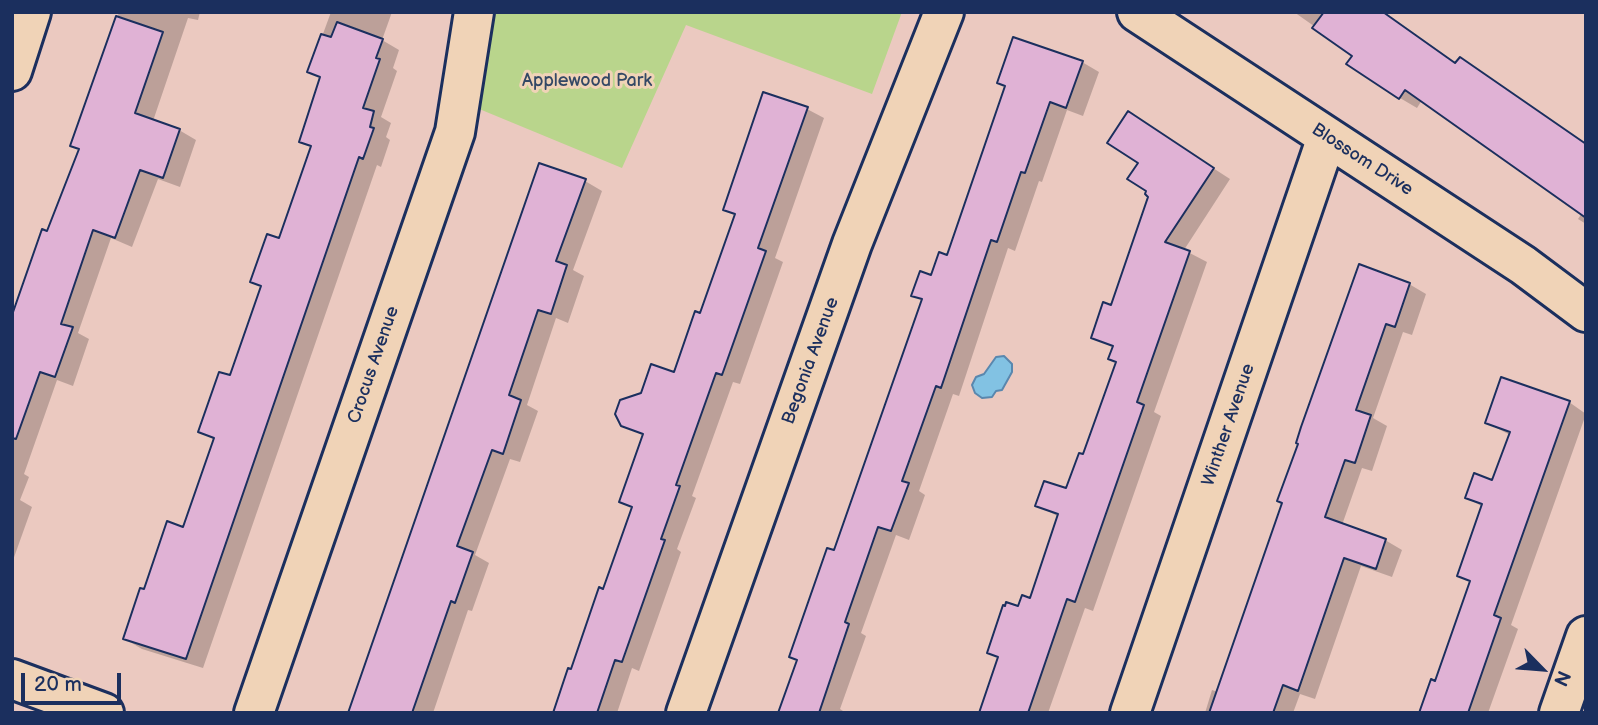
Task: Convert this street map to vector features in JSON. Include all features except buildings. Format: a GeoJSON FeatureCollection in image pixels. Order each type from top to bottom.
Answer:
{"type":"FeatureCollection","features":[{"type":"Feature","properties":{"kind":"street"},"geometry":{"type":"LineString","coordinates":[[12,71],[31,12]]}},
{"type":"Feature","properties":{"kind":"street","name":"Crocus Avenue"},"geometry":{"type":"LineString","coordinates":[[254,713],[455,132],[474,12]]}},
{"type":"Feature","properties":{"kind":"street","name":"Begonia Avenue"},"geometry":{"type":"LineString","coordinates":[[685,713],[852,244],[944,12]]}},
{"type":"Feature","properties":{"kind":"street","name":"Blossom Drive"},"geometry":{"type":"LineString","coordinates":[[1137,12],[1523,265],[1586,312]]}},
{"type":"Feature","properties":{"kind":"street","name":"Winther Avenue"},"geometry":{"type":"LineString","coordinates":[[1130,713],[1327,137]]}},
{"type":"Feature","properties":{"kind":"street"},"geometry":{"type":"LineString","coordinates":[[1559,713],[1586,636]]}},
{"type":"Feature","properties":{"kind":"street"},"geometry":{"type":"LineString","coordinates":[[12,679],[104,713]]}},
{"type":"Feature","properties":{"kind":"green space","name":"Applewood Park"},"geometry":{"type":"Polygon","coordinates":[[[492,12],[902,12],[872,94],[686,25],[622,168],[472,106],[492,12]]]}},
{"type":"Feature","properties":{"kind":"water"},"geometry":{"type":"Polygon","coordinates":[[[1004,356],[1012,364],[1012,372],[1002,390],[996,391],[992,397],[982,398],[975,393],[972,385],[976,377],[984,374],[996,357],[1004,356]]]}}]}
